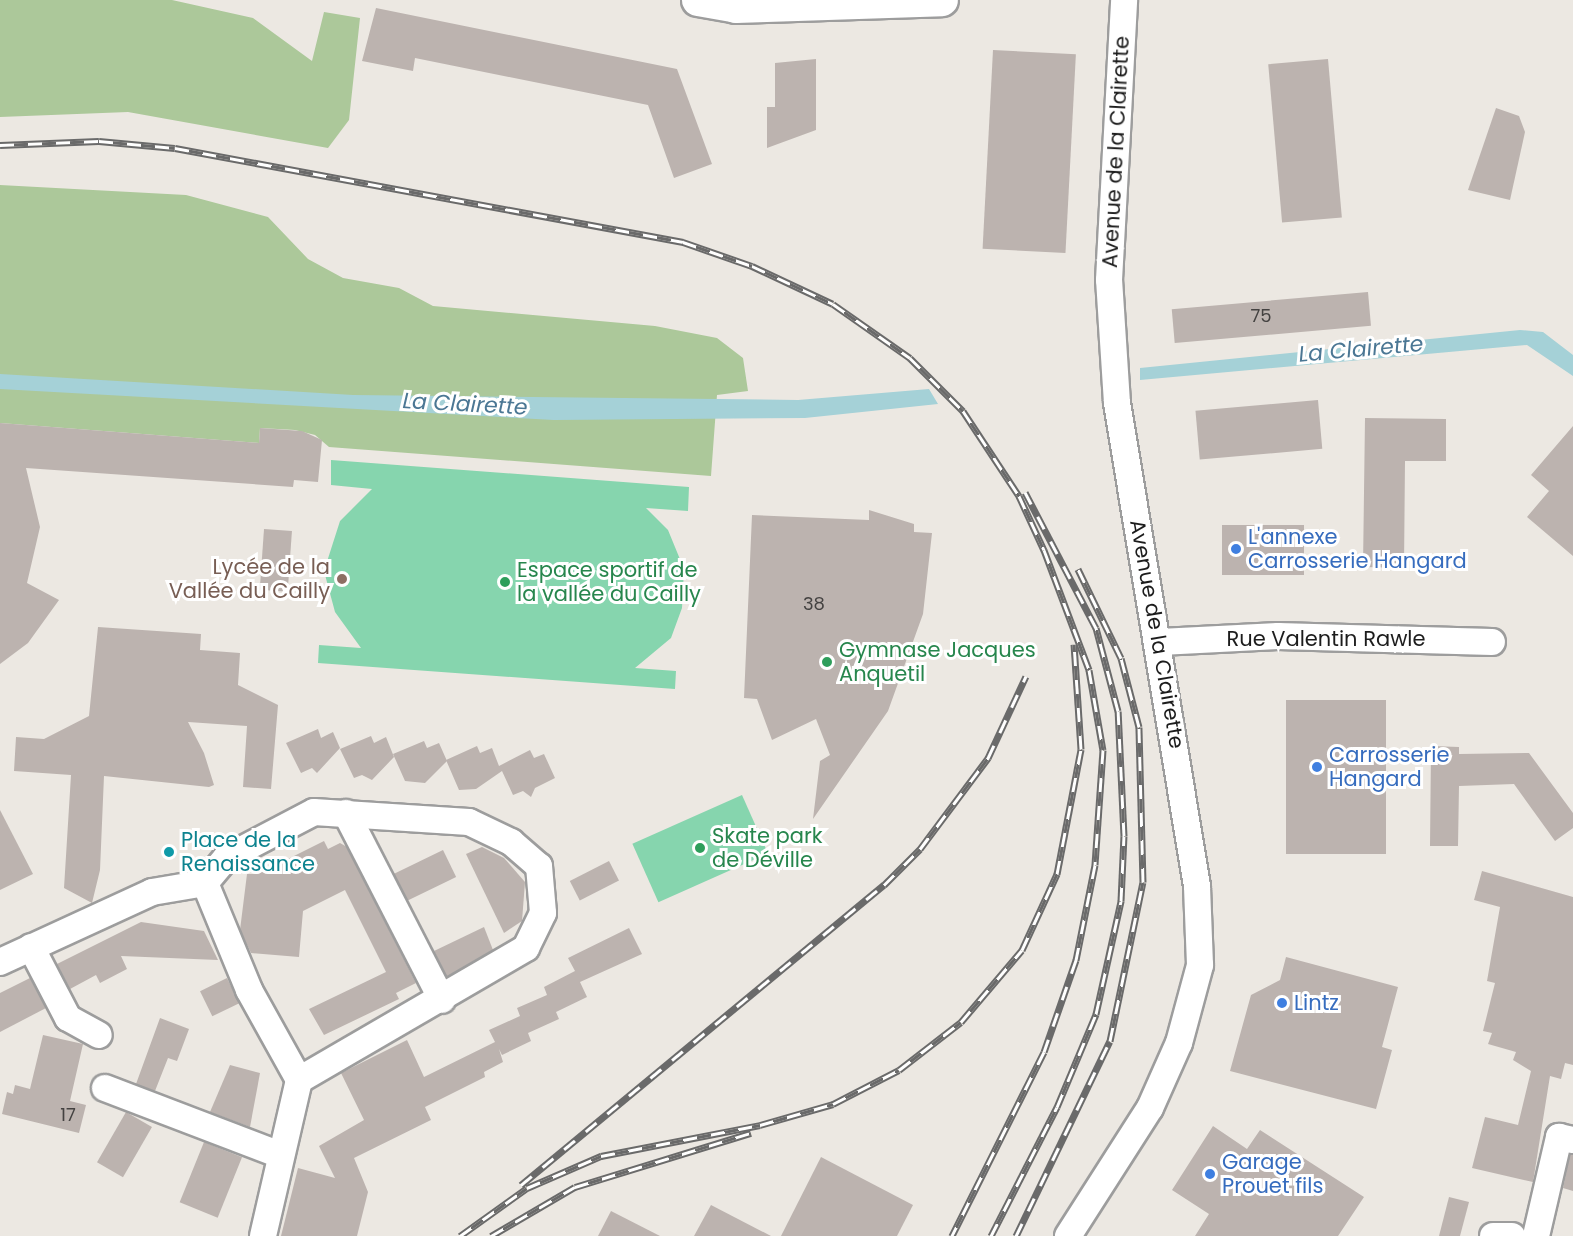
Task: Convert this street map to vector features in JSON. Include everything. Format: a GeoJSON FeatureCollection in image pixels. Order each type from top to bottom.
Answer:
{"type":"FeatureCollection","features":[{"type":"Feature","properties":{"kind":"street"},"geometry":{"type":"LineString","coordinates":[[698,0],[736,7],[942,0]]}},
{"type":"Feature","properties":{"kind":"street","name":"Avenue de la Clairette"},"geometry":{"type":"LineString","coordinates":[[1068,1236],[1150,1107],[1179,1043],[1200,965],[1197,886],[1160,642],[1117,403],[1110,291],[1125,0]]}},
{"type":"Feature","properties":{"kind":"street","name":"Rue Valentin Rawle"},"geometry":{"type":"LineString","coordinates":[[1160,642],[1278,636],[1492,642]]}},
{"type":"Feature","properties":{"kind":"street"},"geometry":{"type":"LineString","coordinates":[[0,962],[152,892],[205,883],[226,858],[314,812],[469,822],[511,842],[539,866],[543,913],[526,948],[442,1000],[299,1080]]}},
{"type":"Feature","properties":{"kind":"street"},"geometry":{"type":"LineString","coordinates":[[346,813],[442,1000]]}},
{"type":"Feature","properties":{"kind":"street"},"geometry":{"type":"LineString","coordinates":[[205,883],[249,990],[299,1080],[263,1236]]}},
{"type":"Feature","properties":{"kind":"street"},"geometry":{"type":"LineString","coordinates":[[31,947],[68,1018],[99,1035]]}},
{"type":"Feature","properties":{"kind":"street"},"geometry":{"type":"LineString","coordinates":[[105,1088],[280,1155]]}},
{"type":"Feature","properties":{"kind":"street"},"geometry":{"type":"LineString","coordinates":[[1536,1236],[1560,1137],[1573,1140]]}},
{"type":"Feature","properties":{"kind":"street"},"geometry":{"type":"LineString","coordinates":[[1493,1236],[1512,1236]]}},
{"type":"Feature","properties":{"kind":"green space"},"geometry":{"type":"Polygon","coordinates":[[[0,0],[172,0],[253,18],[312,61],[324,12],[360,18],[349,120],[328,148],[128,112],[0,117],[0,0]]]}},
{"type":"Feature","properties":{"kind":"green space"},"geometry":{"type":"Polygon","coordinates":[[[0,185],[186,195],[268,217],[308,259],[343,278],[399,288],[433,306],[655,326],[717,338],[743,358],[748,391],[717,395],[711,476],[329,447],[315,435],[295,430],[260,428],[259,443],[0,423],[0,185]]]}},
{"type":"Feature","properties":{"kind":"green space","name":"Espace sportif de la vallée du Cailly"},"geometry":{"type":"Polygon","coordinates":[[[331,460],[689,487],[688,511],[646,508],[668,530],[684,569],[682,608],[671,638],[635,668],[676,671],[675,689],[318,663],[319,645],[361,648],[335,612],[324,571],[340,521],[372,489],[331,485],[331,460]]]}},
{"type":"Feature","properties":{"kind":"green space","name":"Skate park de Déville"},"geometry":{"type":"Polygon","coordinates":[[[742,795],[768,853],[658,902],[632,844],[742,795]]]}},
{"type":"Feature","properties":{"kind":"water","name":"La Clairette"},"geometry":{"type":"Polygon","coordinates":[[[1520,330],[1543,332],[1573,355],[1573,376],[1527,345],[1140,380],[1140,368],[1520,330]]]}},
{"type":"Feature","properties":{"kind":"water","name":"La Clairette"},"geometry":{"type":"Polygon","coordinates":[[[0,374],[353,395],[798,400],[929,389],[938,404],[805,418],[554,420],[0,389],[0,374]]]}},
{"type":"Feature","properties":{"kind":"building"},"geometry":{"type":"Polygon","coordinates":[[[376,8],[677,69],[712,164],[674,178],[648,105],[415,58],[413,71],[362,61],[376,8]]]}},
{"type":"Feature","properties":{"kind":"building"},"geometry":{"type":"Polygon","coordinates":[[[993,50],[1076,54],[1065,253],[983,249],[993,50]]]}},
{"type":"Feature","properties":{"kind":"building"},"geometry":{"type":"Polygon","coordinates":[[[816,59],[816,130],[767,148],[767,107],[775,107],[775,63],[816,59]]]}},
{"type":"Feature","properties":{"kind":"building"},"geometry":{"type":"Polygon","coordinates":[[[1328,59],[1342,217],[1282,223],[1268,64],[1328,59]]]}},
{"type":"Feature","properties":{"kind":"building"},"geometry":{"type":"Polygon","coordinates":[[[1496,108],[1519,116],[1525,132],[1510,200],[1468,190],[1496,108]]]}},
{"type":"Feature","properties":{"kind":"building"},"geometry":{"type":"Polygon","coordinates":[[[1368,292],[1371,326],[1175,343],[1172,309],[1368,292]]]}},
{"type":"Feature","properties":{"kind":"building"},"geometry":{"type":"Polygon","coordinates":[[[1318,400],[1322,449],[1200,460],[1195,411],[1318,400]]]}},
{"type":"Feature","properties":{"kind":"building"},"geometry":{"type":"Polygon","coordinates":[[[1365,418],[1446,419],[1446,461],[1405,461],[1404,568],[1363,567],[1365,418]]]}},
{"type":"Feature","properties":{"kind":"building"},"geometry":{"type":"Polygon","coordinates":[[[0,423],[259,443],[260,428],[302,431],[322,440],[318,482],[294,480],[293,487],[26,468],[40,527],[27,583],[59,600],[28,643],[0,664],[0,423]]]}},
{"type":"Feature","properties":{"kind":"building"},"geometry":{"type":"Polygon","coordinates":[[[1573,426],[1573,556],[1527,517],[1549,491],[1531,475],[1573,426]]]}},
{"type":"Feature","properties":{"kind":"building","name":"Gymnase Jacques Anquetil"},"geometry":{"type":"Polygon","coordinates":[[[869,510],[914,524],[914,532],[932,533],[923,614],[888,711],[813,819],[820,761],[830,755],[816,719],[772,740],[757,699],[744,698],[752,515],[869,520],[869,510]]]}},
{"type":"Feature","properties":{"kind":"building"},"geometry":{"type":"Polygon","coordinates":[[[1222,525],[1304,525],[1304,575],[1222,575],[1222,525]]]}},
{"type":"Feature","properties":{"kind":"building"},"geometry":{"type":"Polygon","coordinates":[[[264,529],[292,531],[288,592],[260,590],[264,529]]]}},
{"type":"Feature","properties":{"kind":"building"},"geometry":{"type":"Polygon","coordinates":[[[98,627],[201,634],[200,650],[240,653],[238,685],[278,705],[271,789],[243,787],[247,726],[188,722],[204,753],[214,785],[209,787],[104,776],[100,870],[92,903],[64,888],[71,775],[14,771],[16,737],[44,739],[89,716],[98,627]]]}},
{"type":"Feature","properties":{"kind":"building"},"geometry":{"type":"Polygon","coordinates":[[[1286,700],[1386,700],[1386,854],[1286,854],[1286,700]]]}},
{"type":"Feature","properties":{"kind":"building"},"geometry":{"type":"Polygon","coordinates":[[[318,729],[321,738],[333,732],[340,748],[317,773],[312,768],[301,773],[286,743],[318,729]]]}},
{"type":"Feature","properties":{"kind":"building"},"geometry":{"type":"Polygon","coordinates":[[[371,736],[374,743],[386,737],[394,757],[372,780],[362,775],[354,778],[340,749],[371,736]]]}},
{"type":"Feature","properties":{"kind":"building"},"geometry":{"type":"Polygon","coordinates":[[[424,741],[427,748],[439,743],[447,761],[425,783],[405,781],[393,754],[424,741]]]}},
{"type":"Feature","properties":{"kind":"building"},"geometry":{"type":"Polygon","coordinates":[[[477,746],[480,753],[492,748],[499,766],[530,750],[534,758],[544,754],[555,778],[535,788],[531,797],[523,791],[513,795],[502,771],[476,789],[459,790],[446,760],[477,746]]]}},
{"type":"Feature","properties":{"kind":"building"},"geometry":{"type":"Polygon","coordinates":[[[1431,746],[1459,747],[1459,754],[1529,753],[1573,813],[1573,828],[1555,841],[1514,784],[1459,786],[1458,846],[1430,846],[1431,746]]]}},
{"type":"Feature","properties":{"kind":"building"},"geometry":{"type":"Polygon","coordinates":[[[0,810],[33,874],[0,890],[0,810]]]}},
{"type":"Feature","properties":{"kind":"building"},"geometry":{"type":"Polygon","coordinates":[[[324,841],[328,849],[340,843],[347,847],[416,983],[396,993],[399,999],[324,1035],[309,1009],[386,972],[345,890],[303,911],[299,957],[251,953],[240,930],[247,874],[258,874],[324,841]]]}},
{"type":"Feature","properties":{"kind":"building"},"geometry":{"type":"Polygon","coordinates":[[[482,847],[504,858],[525,882],[522,921],[504,933],[466,854],[482,847]]]}},
{"type":"Feature","properties":{"kind":"building"},"geometry":{"type":"Polygon","coordinates":[[[443,850],[456,877],[407,901],[394,874],[443,850]]]}},
{"type":"Feature","properties":{"kind":"building"},"geometry":{"type":"Polygon","coordinates":[[[609,861],[619,881],[580,901],[570,881],[609,861]]]}},
{"type":"Feature","properties":{"kind":"building"},"geometry":{"type":"Polygon","coordinates":[[[1482,871],[1573,897],[1573,1065],[1565,1063],[1561,1079],[1550,1076],[1533,1182],[1472,1168],[1485,1117],[1518,1125],[1531,1071],[1513,1060],[1516,1052],[1488,1044],[1492,1033],[1483,1031],[1495,983],[1487,981],[1500,907],[1474,900],[1482,871]]]}},
{"type":"Feature","properties":{"kind":"building"},"geometry":{"type":"Polygon","coordinates":[[[141,922],[204,931],[218,960],[121,956],[127,969],[100,983],[96,975],[70,989],[57,964],[141,922]]]}},
{"type":"Feature","properties":{"kind":"building"},"geometry":{"type":"Polygon","coordinates":[[[484,927],[493,950],[447,977],[434,951],[484,927]]]}},
{"type":"Feature","properties":{"kind":"building"},"geometry":{"type":"Polygon","coordinates":[[[629,928],[642,954],[580,982],[587,997],[556,1012],[559,1019],[528,1033],[531,1041],[502,1055],[499,1049],[503,1062],[484,1072],[485,1077],[425,1107],[431,1120],[354,1158],[368,1192],[357,1236],[281,1236],[298,1168],[335,1178],[319,1146],[364,1120],[341,1073],[407,1040],[424,1077],[495,1042],[489,1030],[520,1016],[517,1008],[547,995],[544,987],[575,971],[568,958],[629,928]]]}},
{"type":"Feature","properties":{"kind":"building"},"geometry":{"type":"Polygon","coordinates":[[[1286,957],[1398,987],[1382,1047],[1392,1050],[1376,1109],[1230,1071],[1251,995],[1280,980],[1286,957]]]}},
{"type":"Feature","properties":{"kind":"building"},"geometry":{"type":"Polygon","coordinates":[[[30,978],[46,1008],[0,1032],[0,993],[30,978]]]}},
{"type":"Feature","properties":{"kind":"building"},"geometry":{"type":"Polygon","coordinates":[[[227,978],[239,1003],[212,1016],[200,991],[227,978]]]}},
{"type":"Feature","properties":{"kind":"building"},"geometry":{"type":"Polygon","coordinates":[[[160,1018],[189,1029],[177,1061],[168,1058],[155,1091],[136,1084],[160,1018]]]}},
{"type":"Feature","properties":{"kind":"building"},"geometry":{"type":"Polygon","coordinates":[[[43,1035],[83,1044],[70,1101],[86,1105],[79,1133],[2,1114],[7,1092],[13,1094],[15,1085],[30,1089],[43,1035]]]}},
{"type":"Feature","properties":{"kind":"building"},"geometry":{"type":"Polygon","coordinates":[[[230,1065],[260,1073],[250,1127],[210,1112],[230,1065]]]}},
{"type":"Feature","properties":{"kind":"building"},"geometry":{"type":"Polygon","coordinates":[[[126,1112],[152,1127],[123,1177],[97,1162],[126,1112]]]}},
{"type":"Feature","properties":{"kind":"building"},"geometry":{"type":"Polygon","coordinates":[[[1213,1126],[1247,1149],[1260,1130],[1364,1197],[1338,1236],[1195,1236],[1209,1214],[1172,1190],[1213,1126]]]}},
{"type":"Feature","properties":{"kind":"building"},"geometry":{"type":"Polygon","coordinates":[[[204,1142],[242,1157],[218,1218],[180,1202],[204,1142]]]}},
{"type":"Feature","properties":{"kind":"building"},"geometry":{"type":"Polygon","coordinates":[[[1570,1155],[1573,1155],[1573,1191],[1563,1188],[1570,1155]]]}},
{"type":"Feature","properties":{"kind":"building"},"geometry":{"type":"Polygon","coordinates":[[[821,1157],[913,1205],[897,1236],[781,1236],[821,1157]]]}},
{"type":"Feature","properties":{"kind":"building"},"geometry":{"type":"Polygon","coordinates":[[[1449,1197],[1469,1202],[1460,1236],[1439,1236],[1449,1197]]]}},
{"type":"Feature","properties":{"kind":"building"},"geometry":{"type":"Polygon","coordinates":[[[711,1205],[771,1236],[694,1236],[711,1205]]]}},
{"type":"Feature","properties":{"kind":"building"},"geometry":{"type":"Polygon","coordinates":[[[611,1211],[660,1236],[598,1236],[611,1211]]]}},
{"type":"Feature","properties":{"kind":"railway"},"geometry":{"type":"LineString","coordinates":[[0,145],[99,141],[175,148],[683,242],[752,266],[833,304],[910,358],[963,411],[1019,496],[1044,550],[1089,670],[1103,750],[1095,865],[1076,960],[1044,1052],[952,1236]]}},
{"type":"Feature","properties":{"kind":"railway"},"geometry":{"type":"LineString","coordinates":[[991,1236],[1057,1107],[1096,1014],[1121,901],[1124,836],[1118,711],[1096,628],[1025,492]]}},
{"type":"Feature","properties":{"kind":"railway"},"geometry":{"type":"LineString","coordinates":[[1016,1236],[1110,1041],[1143,882],[1139,727],[1121,658],[1078,569]]}},
{"type":"Feature","properties":{"kind":"railway"},"geometry":{"type":"LineString","coordinates":[[460,1236],[527,1188],[601,1156],[760,1125],[833,1104],[899,1070],[961,1022],[1022,950],[1057,874],[1081,749],[1074,644]]}},
{"type":"Feature","properties":{"kind":"railway"},"geometry":{"type":"LineString","coordinates":[[521,1185],[884,885],[920,849],[988,758],[1026,676]]}},
{"type":"Feature","properties":{"kind":"railway"},"geometry":{"type":"LineString","coordinates":[[491,1236],[575,1187],[751,1133]]}},
{"type":"Feature","properties":{"kind":"place","name":"L'annexe Carrosserie Hangard"},"geometry":{"type":"Point","coordinates":[1236,549]}},
{"type":"Feature","properties":{"kind":"place","name":"Lycée de la Vallée du Cailly"},"geometry":{"type":"Point","coordinates":[342,579]}},
{"type":"Feature","properties":{"kind":"place","name":"Espace sportif de la vallée du Cailly"},"geometry":{"type":"Point","coordinates":[505,582]}},
{"type":"Feature","properties":{"kind":"place","name":"Gymnase Jacques Anquetil"},"geometry":{"type":"Point","coordinates":[827,662]}},
{"type":"Feature","properties":{"kind":"place","name":"Carrosserie Hangard"},"geometry":{"type":"Point","coordinates":[1317,767]}},
{"type":"Feature","properties":{"kind":"place","name":"Skate park de Déville"},"geometry":{"type":"Point","coordinates":[700,848]}},
{"type":"Feature","properties":{"kind":"place","name":"Place de la Renaissance"},"geometry":{"type":"Point","coordinates":[169,852]}},
{"type":"Feature","properties":{"kind":"place","name":"Lintz"},"geometry":{"type":"Point","coordinates":[1282,1003]}},
{"type":"Feature","properties":{"kind":"place","name":"Garage Prouet fils"},"geometry":{"type":"Point","coordinates":[1210,1174]}}]}
